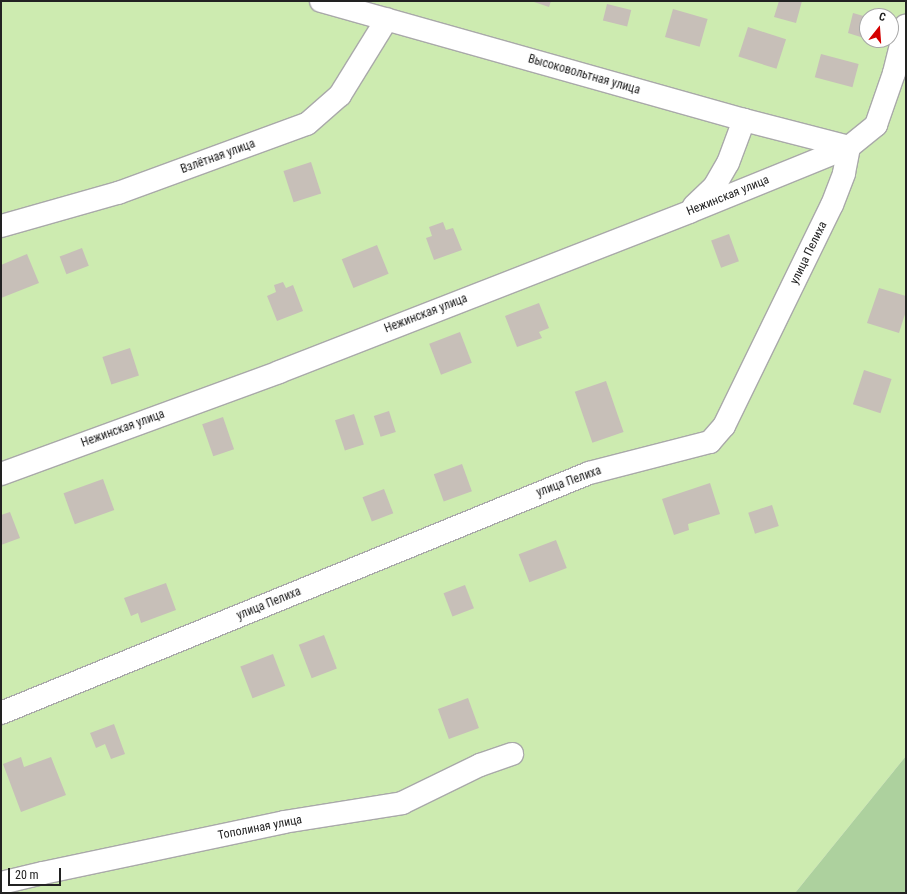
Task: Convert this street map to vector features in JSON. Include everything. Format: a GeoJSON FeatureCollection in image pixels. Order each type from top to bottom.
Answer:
{"type":"FeatureCollection","features":[{"type":"Feature","properties":{"kind":"street","name":"Высоковольтная улица"},"geometry":{"type":"LineString","coordinates":[[321,1],[744,120],[849,147]]}},
{"type":"Feature","properties":{"kind":"street","name":"Взлётная улица"},"geometry":{"type":"LineString","coordinates":[[1,226],[118,193],[307,124],[340,95],[387,20]]}},
{"type":"Feature","properties":{"kind":"street"},"geometry":{"type":"LineString","coordinates":[[849,147],[876,125],[894,73],[906,25]]}},
{"type":"Feature","properties":{"kind":"street"},"geometry":{"type":"LineString","coordinates":[[689,212],[714,187],[728,163],[744,120]]}},
{"type":"Feature","properties":{"kind":"street","name":"Нежинская улица"},"geometry":{"type":"LineString","coordinates":[[1,474],[279,372],[689,212],[849,147]]}},
{"type":"Feature","properties":{"kind":"street","name":"улица Пелиха"},"geometry":{"type":"LineString","coordinates":[[1,713],[589,473],[710,442],[724,426],[832,205],[844,172],[849,147]]}},
{"type":"Feature","properties":{"kind":"street","name":"Тополиная улица"},"geometry":{"type":"LineString","coordinates":[[1,883],[284,822],[402,803],[480,765],[512,754]]}},
{"type":"Feature","properties":{"kind":"green space"},"geometry":{"type":"Polygon","coordinates":[[[1,1],[906,1],[906,756],[795,893],[1,893],[1,1]]]}},
{"type":"Feature","properties":{"kind":"green space"},"geometry":{"type":"Polygon","coordinates":[[[906,756],[906,893],[795,893],[906,756]]]}},
{"type":"Feature","properties":{"kind":"building"},"geometry":{"type":"Polygon","coordinates":[[[531,1],[551,1],[549,7],[531,1]]]}},
{"type":"Feature","properties":{"kind":"building"},"geometry":{"type":"Polygon","coordinates":[[[779,1],[802,1],[796,23],[774,17],[779,1]]]}},
{"type":"Feature","properties":{"kind":"building"},"geometry":{"type":"Polygon","coordinates":[[[607,4],[631,10],[627,27],[603,20],[607,4]]]}},
{"type":"Feature","properties":{"kind":"building"},"geometry":{"type":"Polygon","coordinates":[[[673,9],[708,19],[700,47],[665,37],[673,9]]]}},
{"type":"Feature","properties":{"kind":"building"},"geometry":{"type":"Polygon","coordinates":[[[853,13],[859,15],[859,36],[848,33],[853,13]]]}},
{"type":"Feature","properties":{"kind":"building"},"geometry":{"type":"Polygon","coordinates":[[[748,27],[786,39],[776,69],[738,56],[748,27]]]}},
{"type":"Feature","properties":{"kind":"building"},"geometry":{"type":"Polygon","coordinates":[[[821,54],[859,64],[852,87],[815,77],[821,54]]]}},
{"type":"Feature","properties":{"kind":"building"},"geometry":{"type":"Polygon","coordinates":[[[311,162],[321,193],[294,202],[283,171],[311,162]]]}},
{"type":"Feature","properties":{"kind":"building"},"geometry":{"type":"Polygon","coordinates":[[[443,222],[446,230],[453,228],[462,250],[434,260],[426,238],[432,236],[429,227],[443,222]]]}},
{"type":"Feature","properties":{"kind":"building"},"geometry":{"type":"Polygon","coordinates":[[[729,234],[739,261],[721,268],[711,240],[729,234]]]}},
{"type":"Feature","properties":{"kind":"building"},"geometry":{"type":"Polygon","coordinates":[[[377,245],[389,274],[353,288],[342,259],[377,245]]]}},
{"type":"Feature","properties":{"kind":"building"},"geometry":{"type":"Polygon","coordinates":[[[82,248],[89,266],[66,274],[60,257],[82,248]]]}},
{"type":"Feature","properties":{"kind":"building"},"geometry":{"type":"Polygon","coordinates":[[[27,254],[39,283],[1,298],[1,265],[27,254]]]}},
{"type":"Feature","properties":{"kind":"building"},"geometry":{"type":"Polygon","coordinates":[[[283,282],[286,288],[293,285],[303,311],[277,321],[267,296],[276,292],[274,285],[283,282]]]}},
{"type":"Feature","properties":{"kind":"building"},"geometry":{"type":"Polygon","coordinates":[[[879,288],[906,296],[906,311],[899,333],[867,323],[879,288]]]}},
{"type":"Feature","properties":{"kind":"building"},"geometry":{"type":"Polygon","coordinates":[[[539,303],[549,328],[539,332],[542,338],[517,347],[505,316],[539,303]]]}},
{"type":"Feature","properties":{"kind":"building"},"geometry":{"type":"Polygon","coordinates":[[[460,332],[472,363],[441,375],[429,344],[460,332]]]}},
{"type":"Feature","properties":{"kind":"building"},"geometry":{"type":"Polygon","coordinates":[[[130,348],[139,376],[111,385],[102,357],[130,348]]]}},
{"type":"Feature","properties":{"kind":"building"},"geometry":{"type":"Polygon","coordinates":[[[864,370],[892,379],[880,413],[853,404],[864,370]]]}},
{"type":"Feature","properties":{"kind":"building"},"geometry":{"type":"Polygon","coordinates":[[[606,381],[624,432],[592,443],[575,392],[606,381]]]}},
{"type":"Feature","properties":{"kind":"building"},"geometry":{"type":"Polygon","coordinates":[[[389,411],[396,432],[381,437],[374,416],[389,411]]]}},
{"type":"Feature","properties":{"kind":"building"},"geometry":{"type":"Polygon","coordinates":[[[354,414],[364,444],[345,451],[335,420],[354,414]]]}},
{"type":"Feature","properties":{"kind":"building"},"geometry":{"type":"Polygon","coordinates":[[[223,417],[234,449],[213,456],[202,424],[223,417]]]}},
{"type":"Feature","properties":{"kind":"building"},"geometry":{"type":"Polygon","coordinates":[[[462,464],[472,491],[444,502],[434,474],[462,464]]]}},
{"type":"Feature","properties":{"kind":"building"},"geometry":{"type":"Polygon","coordinates":[[[103,479],[114,510],[75,524],[64,493],[103,479]]]}},
{"type":"Feature","properties":{"kind":"building"},"geometry":{"type":"Polygon","coordinates":[[[710,483],[720,514],[688,524],[689,530],[674,535],[662,499],[710,483]]]}},
{"type":"Feature","properties":{"kind":"building"},"geometry":{"type":"Polygon","coordinates":[[[384,489],[393,513],[372,522],[363,497],[384,489]]]}},
{"type":"Feature","properties":{"kind":"building"},"geometry":{"type":"Polygon","coordinates":[[[772,505],[779,526],[755,534],[748,513],[772,505]]]}},
{"type":"Feature","properties":{"kind":"building"},"geometry":{"type":"Polygon","coordinates":[[[10,512],[20,538],[1,545],[1,515],[10,512]]]}},
{"type":"Feature","properties":{"kind":"building"},"geometry":{"type":"Polygon","coordinates":[[[556,540],[567,568],[529,582],[519,554],[556,540]]]}},
{"type":"Feature","properties":{"kind":"building"},"geometry":{"type":"Polygon","coordinates":[[[166,583],[176,610],[141,623],[138,613],[131,616],[124,598],[166,583]]]}},
{"type":"Feature","properties":{"kind":"building"},"geometry":{"type":"Polygon","coordinates":[[[465,585],[474,608],[452,617],[444,593],[465,585]]]}},
{"type":"Feature","properties":{"kind":"building"},"geometry":{"type":"Polygon","coordinates":[[[324,635],[337,669],[312,678],[299,645],[324,635]]]}},
{"type":"Feature","properties":{"kind":"building"},"geometry":{"type":"Polygon","coordinates":[[[273,654],[285,686],[253,698],[240,667],[273,654]]]}},
{"type":"Feature","properties":{"kind":"building"},"geometry":{"type":"Polygon","coordinates":[[[468,698],[479,728],[449,739],[438,709],[468,698]]]}},
{"type":"Feature","properties":{"kind":"building"},"geometry":{"type":"Polygon","coordinates":[[[114,724],[125,754],[111,759],[105,744],[96,748],[90,733],[114,724]]]}},
{"type":"Feature","properties":{"kind":"building"},"geometry":{"type":"Polygon","coordinates":[[[21,757],[24,767],[51,757],[66,795],[21,812],[3,764],[21,757]]]}}]}
